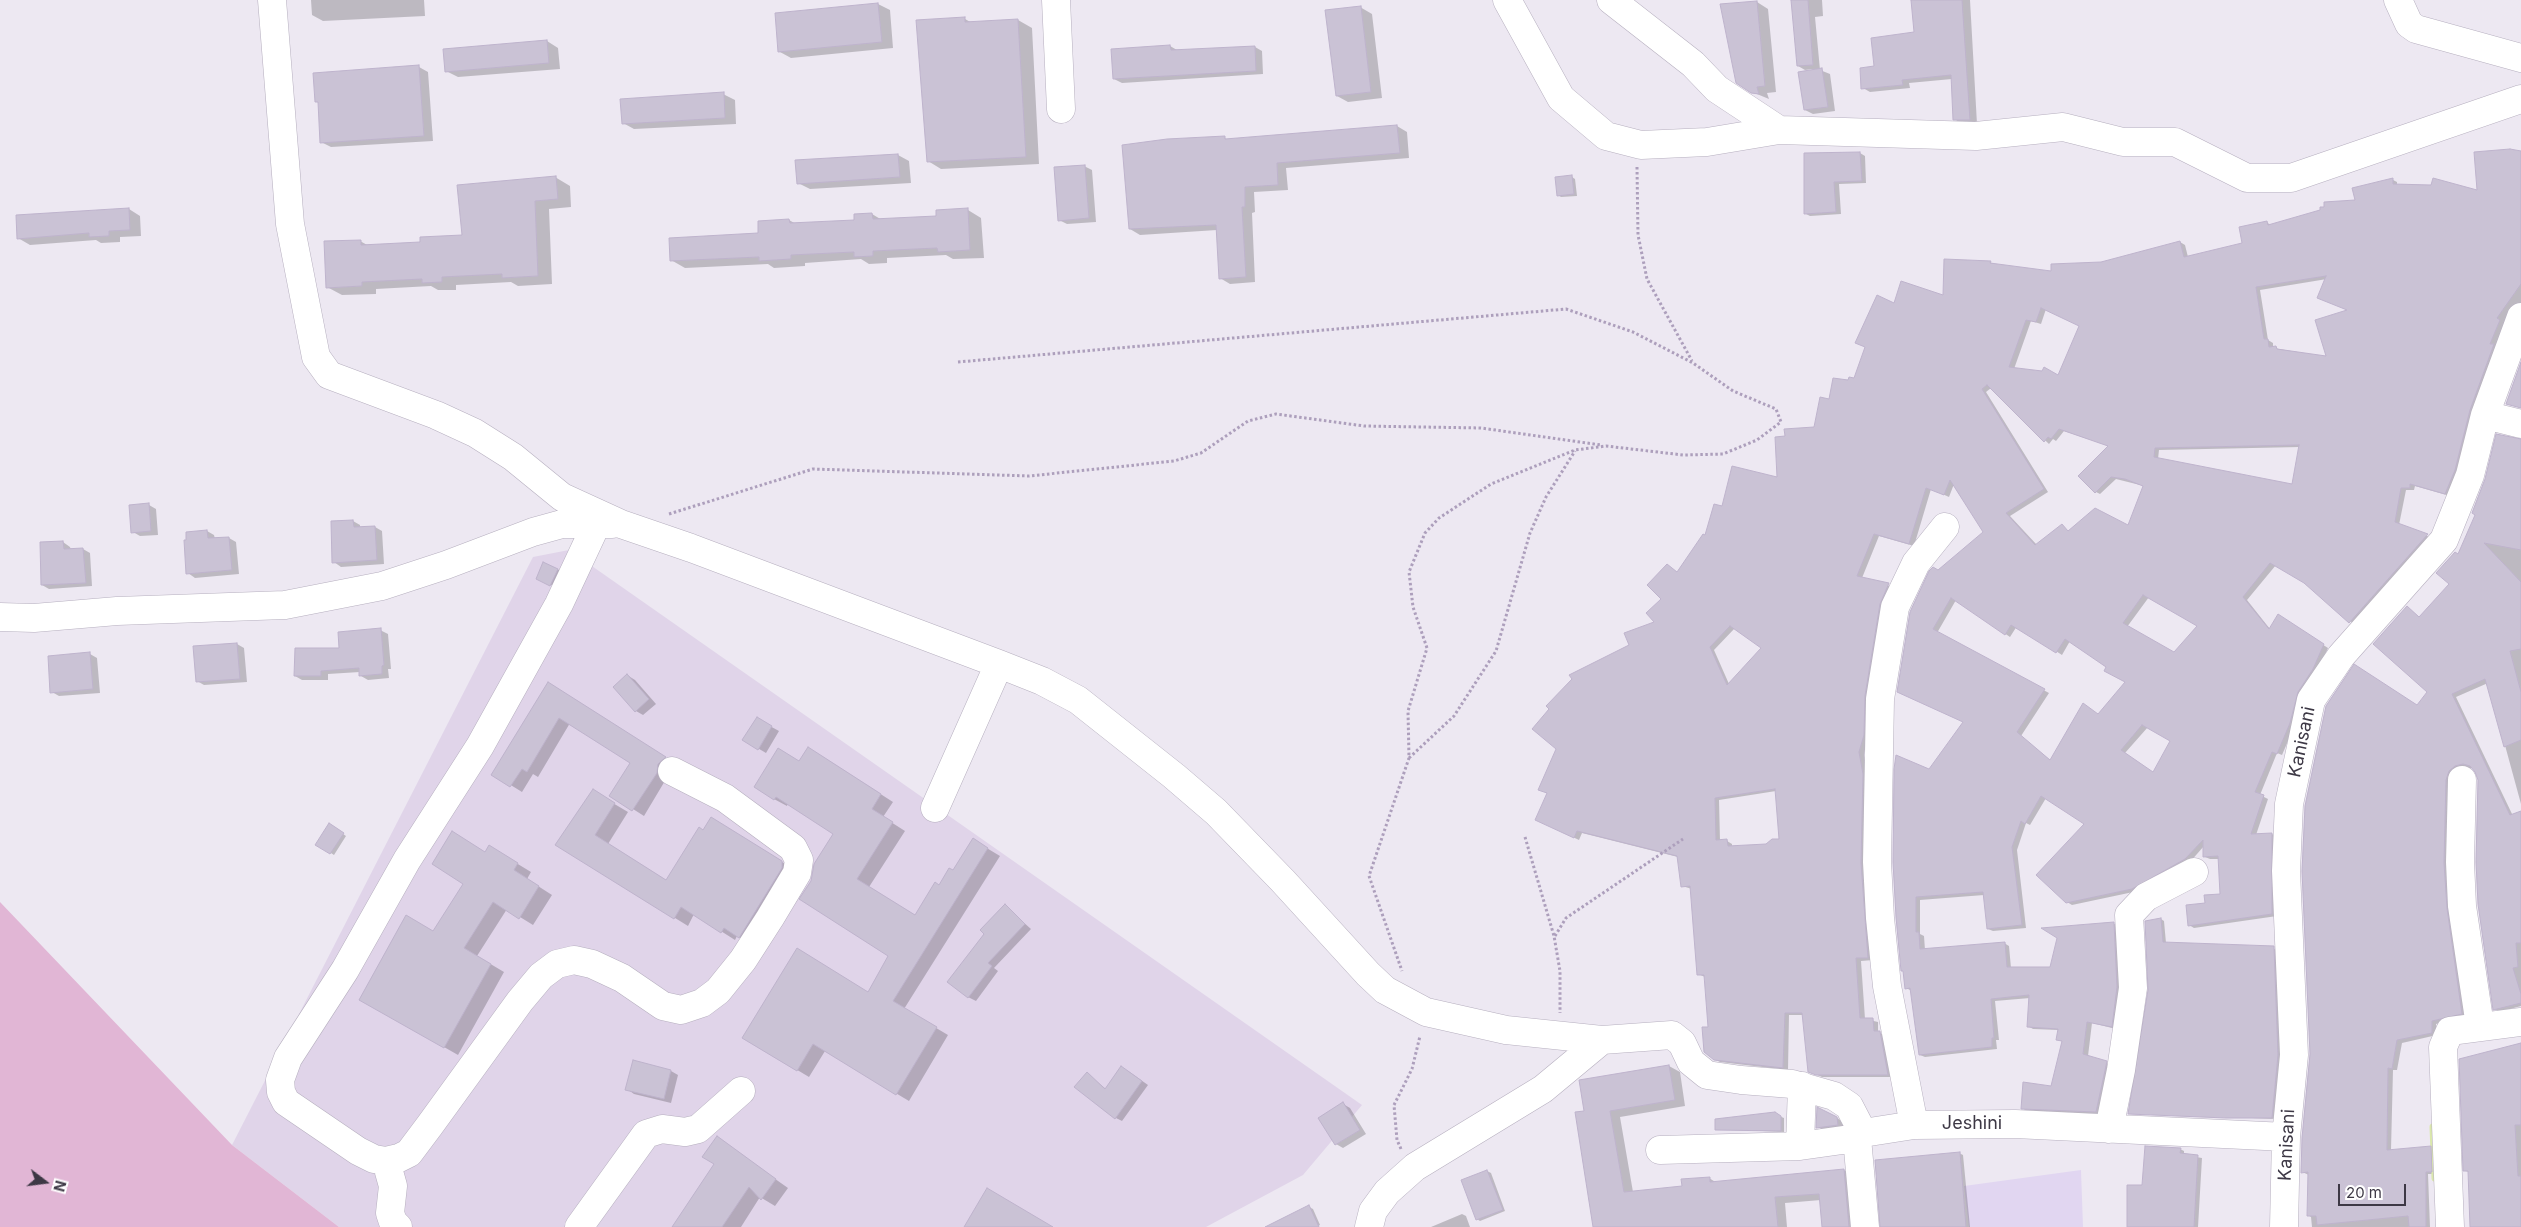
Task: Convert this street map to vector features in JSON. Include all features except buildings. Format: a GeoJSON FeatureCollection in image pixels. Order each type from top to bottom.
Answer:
{"type":"FeatureCollection","features":[{"type":"Feature","properties":{"kind":"street"},"geometry":{"type":"LineString","coordinates":[[272,0],[290,224],[316,357],[328,375],[436,415],[475,433],[513,457],[562,497],[609,524],[691,548],[999,664],[1042,681],[1078,700],[1216,812],[1284,881],[1368,974],[1385,990],[1418,1008],[1506,1030],[1560,1036],[1602,1040],[1672,1035],[1682,1044],[1691,1062],[1707,1075],[1802,1086],[1834,1096],[1849,1106],[1860,1136],[1865,1227]]}},
{"type":"Feature","properties":{"kind":"street"},"geometry":{"type":"LineString","coordinates":[[1056,0],[1061,110]]}},
{"type":"Feature","properties":{"kind":"street"},"geometry":{"type":"LineString","coordinates":[[1507,0],[1561,98],[1606,136],[1640,145],[1707,142],[1779,130],[1976,136],[2063,127],[2123,142],[2175,142],[2247,178],[2291,178],[2521,99]]}},
{"type":"Feature","properties":{"kind":"street"},"geometry":{"type":"LineString","coordinates":[[1611,0],[1693,64],[1717,89],[1779,130]]}},
{"type":"Feature","properties":{"kind":"street"},"geometry":{"type":"LineString","coordinates":[[2398,0],[2409,24],[2416,29],[2521,58]]}},
{"type":"Feature","properties":{"kind":"street","name":"Kanisani"},"geometry":{"type":"LineString","coordinates":[[2284,1227],[2286,1137],[2294,1055],[2286,871],[2289,804],[2311,700],[2341,656],[2444,540],[2470,475],[2485,415],[2521,317]]}},
{"type":"Feature","properties":{"kind":"street"},"geometry":{"type":"LineString","coordinates":[[2485,415],[2521,424]]}},
{"type":"Feature","properties":{"kind":"street"},"geometry":{"type":"LineString","coordinates":[[0,617],[34,618],[117,611],[285,605],[382,586],[446,565],[533,532],[562,524],[609,524]]}},
{"type":"Feature","properties":{"kind":"street"},"geometry":{"type":"LineString","coordinates":[[609,524],[558,604],[480,746],[407,860],[345,970],[288,1058],[280,1080],[281,1092],[286,1102],[358,1151],[374,1159],[386,1161],[399,1158],[409,1153],[541,976],[557,964],[574,960],[592,964],[622,978],[663,1006],[680,1010],[702,1003],[718,991],[743,960],[797,873],[798,860],[793,848],[724,798],[672,772]]}},
{"type":"Feature","properties":{"kind":"street"},"geometry":{"type":"LineString","coordinates":[[1914,1124],[1887,986],[1880,918],[1877,862],[1880,699],[1888,641],[1898,600],[1916,563],[1945,527]]}},
{"type":"Feature","properties":{"kind":"street"},"geometry":{"type":"LineString","coordinates":[[935,808],[999,664]]}},
{"type":"Feature","properties":{"kind":"street"},"geometry":{"type":"LineString","coordinates":[[2462,780],[2460,862],[2462,906],[2480,1026]]}},
{"type":"Feature","properties":{"kind":"street"},"geometry":{"type":"LineString","coordinates":[[2109,1129],[2122,1070],[2134,988],[2130,915],[2146,897],[2194,872]]}},
{"type":"Feature","properties":{"kind":"street"},"geometry":{"type":"LineString","coordinates":[[2450,1227],[2443,1046],[2450,1031],[2521,1022]]}},
{"type":"Feature","properties":{"kind":"street"},"geometry":{"type":"LineString","coordinates":[[1369,1227],[1373,1211],[1387,1192],[1415,1167],[1543,1089],[1602,1040]]}},
{"type":"Feature","properties":{"kind":"street"},"geometry":{"type":"LineString","coordinates":[[1800,1146],[1802,1086]]}},
{"type":"Feature","properties":{"kind":"street"},"geometry":{"type":"LineString","coordinates":[[579,1227],[646,1134],[662,1129],[685,1132],[698,1129],[741,1091]]}},
{"type":"Feature","properties":{"kind":"street","name":"Jeshini"},"geometry":{"type":"LineString","coordinates":[[1660,1150],[1800,1146],[1860,1136],[1914,1124],[2015,1124],[2286,1137]]}},
{"type":"Feature","properties":{"kind":"street"},"geometry":{"type":"LineString","coordinates":[[386,1161],[393,1186],[390,1213],[393,1222],[398,1227]]}},
{"type":"Feature","properties":{"kind":"path"},"geometry":{"type":"LineString","coordinates":[[1640,145],[1636,162],[1638,235],[1647,280],[1693,363]]}},
{"type":"Feature","properties":{"kind":"path"},"geometry":{"type":"LineString","coordinates":[[664,515],[813,469],[1029,476],[1174,460],[1201,453],[1248,421],[1276,414],[1364,426],[1482,428],[1683,455],[1723,454],[1757,440],[1781,422],[1776,409],[1733,391],[1693,363],[1633,332],[1566,309],[958,362]]}},
{"type":"Feature","properties":{"kind":"path"},"geometry":{"type":"LineString","coordinates":[[1415,1167],[1404,1156],[1397,1140],[1394,1105],[1412,1069],[1418,1008],[1369,876],[1409,758],[1408,711],[1427,648],[1413,607],[1409,572],[1425,533],[1439,518],[1491,484],[1575,450],[1606,446]]}},
{"type":"Feature","properties":{"kind":"path"},"geometry":{"type":"LineString","coordinates":[[1409,758],[1454,716],[1496,651],[1530,533],[1546,497],[1575,450]]}},
{"type":"Feature","properties":{"kind":"path"},"geometry":{"type":"LineString","coordinates":[[1526,838],[1554,936],[1560,971],[1560,1036]]}},
{"type":"Feature","properties":{"kind":"path"},"geometry":{"type":"LineString","coordinates":[[1554,936],[1566,918],[1683,839]]}},
{"type":"Feature","properties":{"kind":"shaded area"},"geometry":{"type":"Polygon","coordinates":[[[569,550],[1362,1105],[1303,1175],[1206,1227],[339,1227],[232,1145],[533,557],[569,550]]]}},
{"type":"Feature","properties":{"kind":"shaded area"},"geometry":{"type":"Polygon","coordinates":[[[0,902],[232,1145],[339,1227],[0,1227],[0,902]]]}},
{"type":"Feature","properties":{"kind":"shaded area"},"geometry":{"type":"Polygon","coordinates":[[[2081,1170],[2083,1227],[1969,1227],[1964,1186],[2081,1170]]]}},
{"type":"Feature","properties":{"kind":"waterway"},"geometry":{"type":"LineString","coordinates":[[2433,1127],[2435,1178]]}}]}
